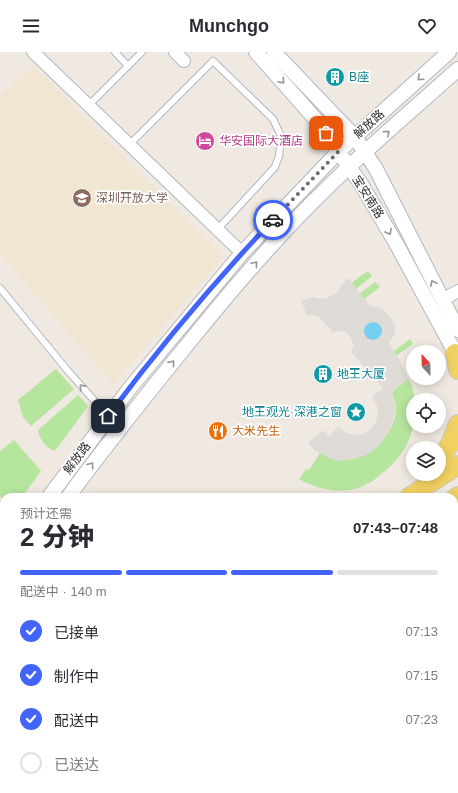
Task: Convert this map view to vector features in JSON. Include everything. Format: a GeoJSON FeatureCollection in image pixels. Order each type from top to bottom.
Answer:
{"type":"FeatureCollection","features":[{"type":"Feature","properties":{"kind":"main road"},"geometry":{"type":"LineString","coordinates":[[446,450],[458,424]]}},
{"type":"Feature","properties":{"kind":"main road"},"geometry":{"type":"LineString","coordinates":[[415,493],[458,465]]}},
{"type":"Feature","properties":{"kind":"main road"},"geometry":{"type":"LineString","coordinates":[[412,493],[422,481]]}},
{"type":"Feature","properties":{"kind":"street"},"geometry":{"type":"LineString","coordinates":[[33,52],[242,253]]}},
{"type":"Feature","properties":{"kind":"street"},"geometry":{"type":"LineString","coordinates":[[175,52],[184,61]]}},
{"type":"Feature","properties":{"kind":"street","name":"宝安南路"},"geometry":{"type":"LineString","coordinates":[[256,52],[318,122],[371,200],[457,360]]}},
{"type":"Feature","properties":{"kind":"street","name":"宝安南路"},"geometry":{"type":"LineString","coordinates":[[274,52],[355,137],[366,153],[376,169],[458,330]]}},
{"type":"Feature","properties":{"kind":"street","name":"解放路"},"geometry":{"type":"LineString","coordinates":[[52,493],[108,416],[175,332],[242,253],[339,151],[449,52]]}},
{"type":"Feature","properties":{"kind":"street","name":"解放路"},"geometry":{"type":"LineString","coordinates":[[71,493],[97,458],[219,305],[268,249],[349,167],[458,69]]}},
{"type":"Feature","properties":{"kind":"street"},"geometry":{"type":"LineString","coordinates":[[442,300],[458,290]]}},
{"type":"Feature","properties":{"kind":"lane"},"geometry":{"type":"LineString","coordinates":[[115,52],[128,66]]}},
{"type":"Feature","properties":{"kind":"lane"},"geometry":{"type":"LineString","coordinates":[[88,106],[142,52]]}},
{"type":"Feature","properties":{"kind":"lane"},"geometry":{"type":"LineString","coordinates":[[129,145],[213,61],[273,120],[281,136],[279,156],[275,167],[217,230]]}},
{"type":"Feature","properties":{"kind":"lane"},"geometry":{"type":"LineString","coordinates":[[0,288],[68,371],[108,416]]}},
{"type":"Feature","properties":{"kind":"shaded area","name":"深圳开放大学"},"geometry":{"type":"Polygon","coordinates":[[[33,66],[223,256],[113,384],[0,253],[0,96],[33,66]]]}},
{"type":"Feature","properties":{"kind":"shaded area"},"geometry":{"type":"Polygon","coordinates":[[[346,278],[350,280],[370,306],[377,307],[385,311],[391,318],[395,326],[395,334],[389,343],[397,355],[406,375],[406,381],[392,392],[396,410],[389,432],[382,442],[366,455],[338,461],[315,451],[308,443],[323,430],[329,436],[338,427],[347,433],[355,435],[363,434],[370,430],[376,422],[378,414],[377,405],[372,397],[383,388],[351,352],[354,345],[349,335],[342,331],[333,332],[318,316],[307,315],[301,301],[313,297],[320,299],[327,298],[335,294],[346,278]]]}},
{"type":"Feature","properties":{"kind":"green space"},"geometry":{"type":"Polygon","coordinates":[[[368,271],[372,276],[356,289],[351,283],[368,271]]]}},
{"type":"Feature","properties":{"kind":"green space"},"geometry":{"type":"Polygon","coordinates":[[[375,282],[380,287],[364,299],[359,294],[375,282]]]}},
{"type":"Feature","properties":{"kind":"green space"},"geometry":{"type":"Polygon","coordinates":[[[410,339],[413,344],[406,345],[406,349],[397,355],[394,351],[410,339]]]}},
{"type":"Feature","properties":{"kind":"green space"},"geometry":{"type":"Polygon","coordinates":[[[56,369],[74,389],[31,426],[23,417],[18,400],[56,369]]]}},
{"type":"Feature","properties":{"kind":"green space"},"geometry":{"type":"Polygon","coordinates":[[[406,381],[406,385],[411,385],[414,393],[406,393],[406,433],[411,433],[410,438],[408,441],[406,441],[406,446],[400,456],[391,466],[371,482],[351,490],[342,491],[324,489],[299,479],[306,469],[309,470],[320,453],[338,459],[356,458],[372,451],[379,445],[389,431],[395,418],[396,409],[392,392],[406,381]]]}},
{"type":"Feature","properties":{"kind":"green space"},"geometry":{"type":"Polygon","coordinates":[[[78,395],[88,406],[55,451],[52,450],[44,443],[38,430],[78,395]]]}},
{"type":"Feature","properties":{"kind":"green space"},"geometry":{"type":"Polygon","coordinates":[[[14,440],[41,471],[25,493],[0,493],[0,451],[14,440]]]}},
{"type":"Feature","properties":{"kind":"water"},"geometry":{"type":"Polygon","coordinates":[[[373,322],[379,325],[382,331],[379,337],[373,340],[367,337],[364,331],[367,325],[373,322]]]}},
{"type":"Feature","properties":{"kind":"way so far"},"geometry":{"type":"LineString","coordinates":[[273,220],[339,151],[326,133]]}},
{"type":"Feature","properties":{"kind":"place","name":"B座"},"geometry":{"type":"Point","coordinates":[335,77]}},
{"type":"Feature","properties":{"kind":"place","name":"华安国际大酒店"},"geometry":{"type":"Point","coordinates":[205,141]}},
{"type":"Feature","properties":{"kind":"place","name":"深圳开放大学"},"geometry":{"type":"Point","coordinates":[82,198]}},
{"type":"Feature","properties":{"kind":"place","name":"地王大厦"},"geometry":{"type":"Point","coordinates":[323,374]}},
{"type":"Feature","properties":{"kind":"place","name":"地王观光·深港之窗"},"geometry":{"type":"Point","coordinates":[356,412]}},
{"type":"Feature","properties":{"kind":"place","name":"大米先生"},"geometry":{"type":"Point","coordinates":[218,431]}},
{"type":"Feature","properties":{"kind":"route"},"geometry":{"type":"LineString","coordinates":[[108,416],[175,332],[242,253],[273,220]]}}]}
